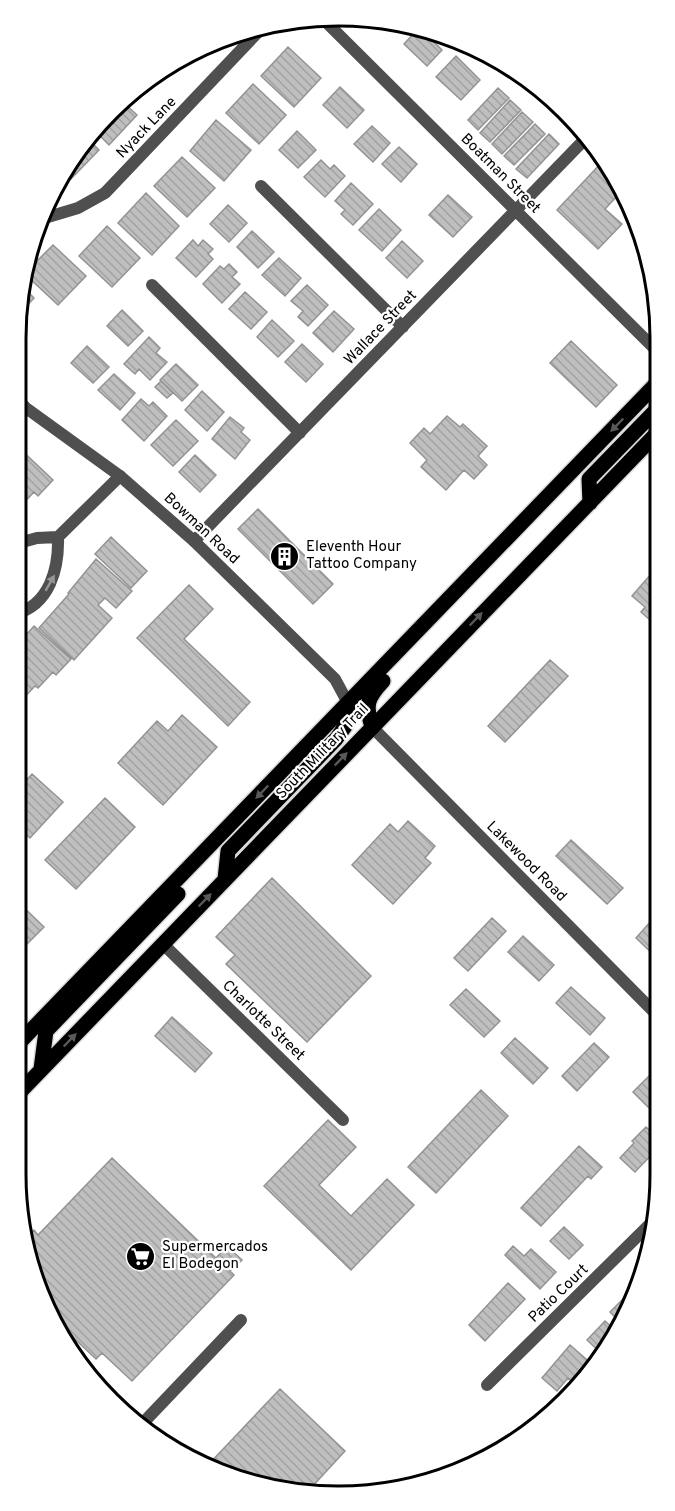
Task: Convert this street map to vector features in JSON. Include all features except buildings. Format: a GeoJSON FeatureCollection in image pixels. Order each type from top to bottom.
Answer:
{"type":"FeatureCollection","features":[{"type":"Feature","properties":{"kind":"main road","name":"South Military Trail"},"geometry":{"type":"LineString","coordinates":[[26,1036],[650,390]]}},
{"type":"Feature","properties":{"kind":"main road"},"geometry":{"type":"LineString","coordinates":[[590,503],[589,479],[650,416]]}},
{"type":"Feature","properties":{"kind":"main road","name":"South Military Trail"},"geometry":{"type":"LineString","coordinates":[[26,1086],[650,440]]}},
{"type":"Feature","properties":{"kind":"main road"},"geometry":{"type":"LineString","coordinates":[[372,727],[368,714],[371,693],[469,588],[480,567]]}},
{"type":"Feature","properties":{"kind":"main road"},"geometry":{"type":"LineString","coordinates":[[225,879],[228,851],[336,739],[346,725],[348,703]]}},
{"type":"Feature","properties":{"kind":"main road"},"geometry":{"type":"LineString","coordinates":[[42,1069],[46,1031],[183,889],[184,873]]}},
{"type":"Feature","properties":{"kind":"street","name":"Boatman Street"},"geometry":{"type":"LineString","coordinates":[[330,26],[650,344]]}},
{"type":"Feature","properties":{"kind":"street","name":"Nyack Lane"},"geometry":{"type":"LineString","coordinates":[[50,216],[78,208],[105,193],[253,37]]}},
{"type":"Feature","properties":{"kind":"street","name":"Wallace Street"},"geometry":{"type":"LineString","coordinates":[[194,541],[581,143]]}},
{"type":"Feature","properties":{"kind":"street"},"geometry":{"type":"LineString","coordinates":[[261,186],[403,327]]}},
{"type":"Feature","properties":{"kind":"street"},"geometry":{"type":"LineString","coordinates":[[152,285],[300,433]]}},
{"type":"Feature","properties":{"kind":"street","name":"Bowman Road"},"geometry":{"type":"LineString","coordinates":[[26,408],[120,476],[194,541],[335,679],[348,703]]}},
{"type":"Feature","properties":{"kind":"street"},"geometry":{"type":"LineString","coordinates":[[26,541],[58,537],[120,476]]}},
{"type":"Feature","properties":{"kind":"street"},"geometry":{"type":"LineString","coordinates":[[26,608],[37,603],[53,581],[59,558],[58,537]]}},
{"type":"Feature","properties":{"kind":"street","name":"Lakewood Road"},"geometry":{"type":"LineString","coordinates":[[372,727],[650,1007]]}},
{"type":"Feature","properties":{"kind":"street","name":"Charlotte Street"},"geometry":{"type":"LineString","coordinates":[[163,944],[343,1120]]}},
{"type":"Feature","properties":{"kind":"street","name":"Patio Court"},"geometry":{"type":"LineString","coordinates":[[487,1384],[645,1229]]}},
{"type":"Feature","properties":{"kind":"street"},"geometry":{"type":"LineString","coordinates":[[146,1420],[241,1320]]}},
{"type":"Feature","properties":{"kind":"place","name":"Eleventh Hour Tattoo Company"},"geometry":{"type":"Point","coordinates":[285,556]}},
{"type":"Feature","properties":{"kind":"place","name":"Supermercados El Bodegon"},"geometry":{"type":"Point","coordinates":[141,1256]}}]}
